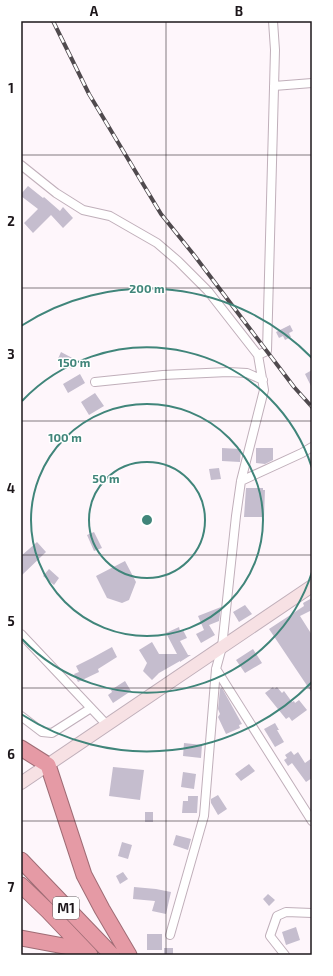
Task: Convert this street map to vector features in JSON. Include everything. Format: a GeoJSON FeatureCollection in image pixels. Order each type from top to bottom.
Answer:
{"type":"FeatureCollection","features":[{"type":"Feature","properties":{"kind":"highway"},"geometry":{"type":"LineString","coordinates":[[21,748],[48,764],[84,875],[129,955]]}},
{"type":"Feature","properties":{"kind":"highway","name":"M1"},"geometry":{"type":"LineString","coordinates":[[21,860],[112,955]]}},
{"type":"Feature","properties":{"kind":"highway","name":"M1"},"geometry":{"type":"LineString","coordinates":[[21,885],[88,952]]}},
{"type":"Feature","properties":{"kind":"highway"},"geometry":{"type":"LineString","coordinates":[[21,938],[88,952]]}},
{"type":"Feature","properties":{"kind":"main road"},"geometry":{"type":"LineString","coordinates":[[21,783],[312,586]]}},
{"type":"Feature","properties":{"kind":"street"},"geometry":{"type":"LineString","coordinates":[[258,356],[267,351],[275,50],[273,21]]}},
{"type":"Feature","properties":{"kind":"street"},"geometry":{"type":"LineString","coordinates":[[274,86],[312,82]]}},
{"type":"Feature","properties":{"kind":"street"},"geometry":{"type":"LineString","coordinates":[[21,165],[56,193],[83,210],[110,216],[157,243],[178,261],[208,291],[258,356],[264,380],[264,390],[241,481],[236,516],[222,647],[216,669],[204,816],[170,935]]}},
{"type":"Feature","properties":{"kind":"street"},"geometry":{"type":"LineString","coordinates":[[95,382],[163,375],[228,372],[247,373],[264,380]]}},
{"type":"Feature","properties":{"kind":"street"},"geometry":{"type":"LineString","coordinates":[[241,481],[312,447]]}},
{"type":"Feature","properties":{"kind":"street"},"geometry":{"type":"LineString","coordinates":[[21,634],[107,725]]}},
{"type":"Feature","properties":{"kind":"street"},"geometry":{"type":"LineString","coordinates":[[216,669],[312,820]]}},
{"type":"Feature","properties":{"kind":"street"},"geometry":{"type":"LineString","coordinates":[[21,716],[42,732],[52,733],[91,708]]}},
{"type":"Feature","properties":{"kind":"street"},"geometry":{"type":"LineString","coordinates":[[285,955],[270,936],[277,916],[286,912],[312,913]]}},
{"type":"Feature","properties":{"kind":"building"},"geometry":{"type":"Polygon","coordinates":[[[28,186],[60,211],[63,207],[73,218],[63,228],[51,215],[33,233],[24,223],[38,209],[21,196],[28,186]]]}},
{"type":"Feature","properties":{"kind":"building"},"geometry":{"type":"Polygon","coordinates":[[[290,325],[293,331],[289,333],[291,337],[285,340],[283,336],[279,338],[276,332],[290,325]]]}},
{"type":"Feature","properties":{"kind":"building"},"geometry":{"type":"Polygon","coordinates":[[[61,352],[76,360],[72,369],[57,361],[61,352]]]}},
{"type":"Feature","properties":{"kind":"building"},"geometry":{"type":"Polygon","coordinates":[[[312,370],[312,388],[305,374],[312,370]]]}},
{"type":"Feature","properties":{"kind":"building"},"geometry":{"type":"Polygon","coordinates":[[[80,374],[85,383],[68,393],[63,384],[80,374]]]}},
{"type":"Feature","properties":{"kind":"building"},"geometry":{"type":"Polygon","coordinates":[[[95,393],[104,406],[89,415],[81,402],[95,393]]]}},
{"type":"Feature","properties":{"kind":"building"},"geometry":{"type":"Polygon","coordinates":[[[222,448],[241,449],[240,462],[222,461],[222,448]]]}},
{"type":"Feature","properties":{"kind":"building"},"geometry":{"type":"Polygon","coordinates":[[[256,448],[273,448],[273,460],[265,464],[256,463],[256,448]]]}},
{"type":"Feature","properties":{"kind":"building"},"geometry":{"type":"Polygon","coordinates":[[[219,468],[221,479],[211,480],[209,469],[219,468]]]}},
{"type":"Feature","properties":{"kind":"building"},"geometry":{"type":"Polygon","coordinates":[[[246,488],[263,488],[263,490],[265,490],[264,517],[244,517],[246,488]]]}},
{"type":"Feature","properties":{"kind":"building"},"geometry":{"type":"Polygon","coordinates":[[[94,532],[102,548],[94,551],[87,535],[94,532]]]}},
{"type":"Feature","properties":{"kind":"building"},"geometry":{"type":"Polygon","coordinates":[[[37,542],[46,552],[21,576],[21,556],[37,542]]]}},
{"type":"Feature","properties":{"kind":"building"},"geometry":{"type":"Polygon","coordinates":[[[125,561],[136,582],[129,600],[122,603],[107,598],[96,576],[125,561]]]}},
{"type":"Feature","properties":{"kind":"building"},"geometry":{"type":"Polygon","coordinates":[[[49,569],[59,578],[54,585],[43,576],[49,569]]]}},
{"type":"Feature","properties":{"kind":"building"},"geometry":{"type":"Polygon","coordinates":[[[312,598],[312,610],[300,616],[312,635],[312,693],[269,629],[304,606],[303,603],[312,598]]]}},
{"type":"Feature","properties":{"kind":"building"},"geometry":{"type":"Polygon","coordinates":[[[245,605],[252,614],[239,622],[233,612],[245,605]]]}},
{"type":"Feature","properties":{"kind":"building"},"geometry":{"type":"Polygon","coordinates":[[[221,607],[219,621],[209,625],[215,635],[201,643],[196,634],[204,630],[198,616],[221,607]]]}},
{"type":"Feature","properties":{"kind":"building"},"geometry":{"type":"Polygon","coordinates":[[[179,627],[180,631],[183,630],[187,638],[180,641],[188,655],[191,655],[159,673],[152,680],[143,671],[147,663],[139,650],[152,642],[159,654],[177,654],[166,633],[179,627]]]}},
{"type":"Feature","properties":{"kind":"building"},"geometry":{"type":"Polygon","coordinates":[[[112,647],[117,657],[98,669],[99,672],[78,682],[74,674],[79,672],[76,666],[112,647]]]}},
{"type":"Feature","properties":{"kind":"building"},"geometry":{"type":"Polygon","coordinates":[[[253,649],[262,663],[245,673],[236,660],[253,649]]]}},
{"type":"Feature","properties":{"kind":"building"},"geometry":{"type":"Polygon","coordinates":[[[125,681],[131,691],[113,703],[108,695],[112,692],[111,690],[125,681]]]}},
{"type":"Feature","properties":{"kind":"building"},"geometry":{"type":"Polygon","coordinates":[[[273,687],[274,689],[277,687],[282,693],[284,691],[292,702],[294,701],[295,703],[299,700],[307,710],[292,721],[289,717],[286,719],[265,693],[273,687]]]}},
{"type":"Feature","properties":{"kind":"building"},"geometry":{"type":"Polygon","coordinates":[[[222,688],[242,724],[239,725],[240,728],[226,734],[218,717],[220,714],[218,709],[220,689],[222,688]]]}},
{"type":"Feature","properties":{"kind":"building"},"geometry":{"type":"Polygon","coordinates":[[[275,723],[284,742],[275,747],[264,729],[275,723]]]}},
{"type":"Feature","properties":{"kind":"building"},"geometry":{"type":"Polygon","coordinates":[[[184,743],[202,745],[201,758],[183,756],[184,743]]]}},
{"type":"Feature","properties":{"kind":"building"},"geometry":{"type":"Polygon","coordinates":[[[291,751],[294,755],[298,752],[305,763],[312,758],[312,778],[306,782],[292,763],[288,766],[284,760],[287,758],[285,755],[291,751]]]}},
{"type":"Feature","properties":{"kind":"building"},"geometry":{"type":"Polygon","coordinates":[[[249,764],[255,771],[241,781],[235,774],[249,764]]]}},
{"type":"Feature","properties":{"kind":"building"},"geometry":{"type":"Polygon","coordinates":[[[113,767],[144,770],[140,800],[109,796],[113,767]]]}},
{"type":"Feature","properties":{"kind":"building"},"geometry":{"type":"Polygon","coordinates":[[[183,772],[196,774],[194,789],[181,787],[183,772]]]}},
{"type":"Feature","properties":{"kind":"building"},"geometry":{"type":"Polygon","coordinates":[[[218,795],[227,809],[218,815],[211,803],[211,799],[218,795]]]}},
{"type":"Feature","properties":{"kind":"building"},"geometry":{"type":"Polygon","coordinates":[[[188,796],[198,796],[197,813],[182,813],[183,801],[188,801],[188,796]]]}},
{"type":"Feature","properties":{"kind":"building"},"geometry":{"type":"Polygon","coordinates":[[[145,812],[153,812],[153,822],[145,822],[145,812]]]}},
{"type":"Feature","properties":{"kind":"building"},"geometry":{"type":"Polygon","coordinates":[[[176,835],[191,839],[188,850],[173,845],[176,835]]]}},
{"type":"Feature","properties":{"kind":"building"},"geometry":{"type":"Polygon","coordinates":[[[122,842],[132,845],[128,859],[118,856],[122,842]]]}},
{"type":"Feature","properties":{"kind":"building"},"geometry":{"type":"Polygon","coordinates":[[[123,872],[128,879],[120,884],[116,876],[123,872]]]}},
{"type":"Feature","properties":{"kind":"building"},"geometry":{"type":"Polygon","coordinates":[[[134,887],[171,892],[166,914],[152,911],[155,901],[133,899],[134,887]]]}},
{"type":"Feature","properties":{"kind":"building"},"geometry":{"type":"Polygon","coordinates":[[[268,894],[275,900],[269,906],[263,899],[268,894]]]}},
{"type":"Feature","properties":{"kind":"building"},"geometry":{"type":"Polygon","coordinates":[[[296,927],[300,940],[286,945],[282,932],[296,927]]]}},
{"type":"Feature","properties":{"kind":"building"},"geometry":{"type":"Polygon","coordinates":[[[147,934],[162,934],[162,950],[147,950],[147,934]]]}},
{"type":"Feature","properties":{"kind":"building"},"geometry":{"type":"Polygon","coordinates":[[[164,948],[173,948],[173,955],[164,955],[164,948]]]}},
{"type":"Feature","properties":{"kind":"railway"},"geometry":{"type":"LineString","coordinates":[[53,21],[89,94],[161,214],[294,387],[312,407]]}}]}
